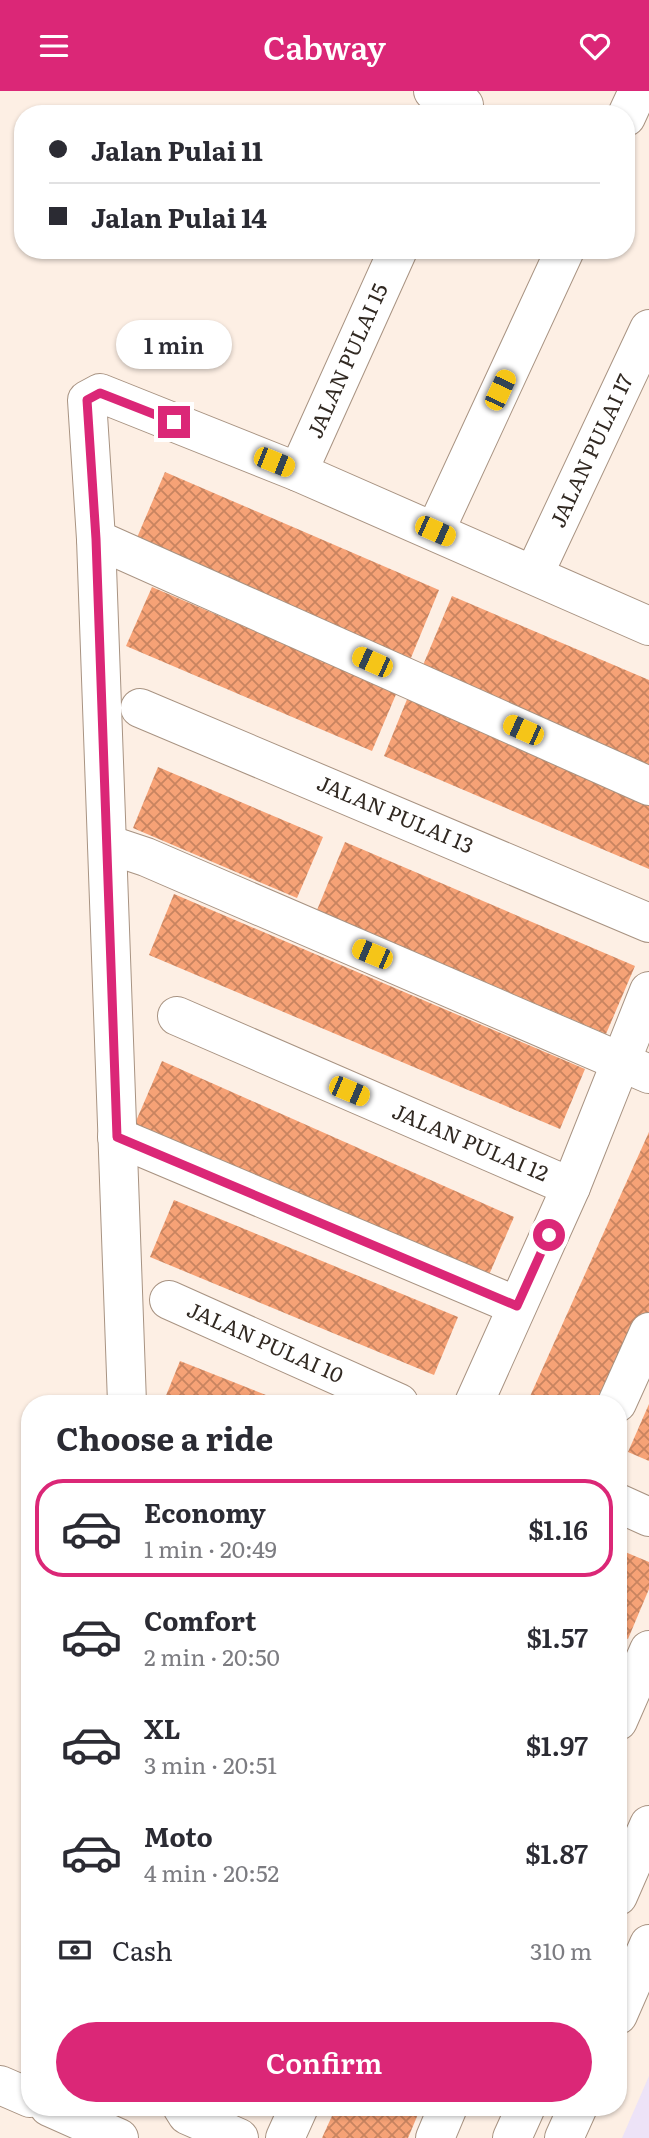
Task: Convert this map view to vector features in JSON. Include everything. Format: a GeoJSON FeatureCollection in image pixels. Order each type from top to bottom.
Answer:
{"type":"FeatureCollection","features":[{"type":"Feature","properties":{"kind":"street","name":"JALAN PULAI 15"},"geometry":{"type":"LineString","coordinates":[[298,472],[394,259]]}},
{"type":"Feature","properties":{"kind":"street"},"geometry":{"type":"LineString","coordinates":[[435,531],[561,259]]}},
{"type":"Feature","properties":{"kind":"street","name":"JALAN PULAI 17"},"geometry":{"type":"LineString","coordinates":[[534,574],[649,329]]}},
{"type":"Feature","properties":{"kind":"street"},"geometry":{"type":"LineString","coordinates":[[127,1395],[96,539],[87,400],[100,393],[298,472],[649,626]]}},
{"type":"Feature","properties":{"kind":"street"},"geometry":{"type":"LineString","coordinates":[[96,539],[649,786]]}},
{"type":"Feature","properties":{"kind":"street","name":"JALAN PULAI 13"},"geometry":{"type":"LineString","coordinates":[[140,708],[649,923]]}},
{"type":"Feature","properties":{"kind":"street"},"geometry":{"type":"LineString","coordinates":[[107,844],[146,857],[636,1068]]}},
{"type":"Feature","properties":{"kind":"street"},"geometry":{"type":"LineString","coordinates":[[478,1395],[571,1187],[636,1068],[649,991]]}},
{"type":"Feature","properties":{"kind":"street","name":"JALAN PULAI 12"},"geometry":{"type":"LineString","coordinates":[[177,1016],[571,1187]]}},
{"type":"Feature","properties":{"kind":"street"},"geometry":{"type":"LineString","coordinates":[[117,1137],[517,1306]]}},
{"type":"Feature","properties":{"kind":"street","name":"JALAN PULAI 10"},"geometry":{"type":"LineString","coordinates":[[169,1300],[381,1395]]}},
{"type":"Feature","properties":{"kind":"street"},"geometry":{"type":"LineString","coordinates":[[621,1395],[649,1332]]}},
{"type":"Feature","properties":{"kind":"street"},"geometry":{"type":"LineString","coordinates":[[627,1507],[649,1517]]}},
{"type":"Feature","properties":{"kind":"street"},"geometry":{"type":"LineString","coordinates":[[627,1688],[637,1652]]}},
{"type":"Feature","properties":{"kind":"street"},"geometry":{"type":"LineString","coordinates":[[627,1875],[649,1825]]}},
{"type":"Feature","properties":{"kind":"street"},"geometry":{"type":"LineString","coordinates":[[627,1994],[649,1944]]}},
{"type":"Feature","properties":{"kind":"street"},"geometry":{"type":"LineString","coordinates":[[0,2085],[21,2094]]}},
{"type":"Feature","properties":{"kind":"street"},"geometry":{"type":"LineString","coordinates":[[69,2116],[119,2138]]}},
{"type":"Feature","properties":{"kind":"street"},"geometry":{"type":"LineString","coordinates":[[189,2116],[239,2138]]}},
{"type":"Feature","properties":{"kind":"street"},"geometry":{"type":"LineString","coordinates":[[285,2138],[295,2116]]}},
{"type":"Feature","properties":{"kind":"street"},"geometry":{"type":"LineString","coordinates":[[435,2138],[444,2116]]}},
{"type":"Feature","properties":{"kind":"street"},"geometry":{"type":"LineString","coordinates":[[512,2138],[522,2116]]}},
{"type":"Feature","properties":{"kind":"street"},"geometry":{"type":"LineString","coordinates":[[564,2138],[574,2116]]}},
{"type":"Feature","properties":{"kind":"shaded area"},"geometry":{"type":"Polygon","coordinates":[[[649,2076],[649,2138],[622,2138],[649,2076]]]}},
{"type":"Feature","properties":{"kind":"building"},"geometry":{"type":"Polygon","coordinates":[[[165,472],[439,590],[408,665],[133,547],[165,472]]]}},
{"type":"Feature","properties":{"kind":"building"},"geometry":{"type":"Polygon","coordinates":[[[152,587],[397,692],[372,751],[126,646],[152,587]]]}},
{"type":"Feature","properties":{"kind":"building"},"geometry":{"type":"Polygon","coordinates":[[[452,596],[649,680],[649,768],[421,670],[452,596]]]}},
{"type":"Feature","properties":{"kind":"building"},"geometry":{"type":"Polygon","coordinates":[[[408,697],[649,799],[649,869],[384,756],[408,697]]]}},
{"type":"Feature","properties":{"kind":"building"},"geometry":{"type":"Polygon","coordinates":[[[158,767],[323,837],[297,898],[133,828],[158,767]]]}},
{"type":"Feature","properties":{"kind":"building"},"geometry":{"type":"Polygon","coordinates":[[[345,842],[635,966],[606,1034],[317,910],[345,842]]]}},
{"type":"Feature","properties":{"kind":"building"},"geometry":{"type":"Polygon","coordinates":[[[174,894],[585,1069],[560,1129],[149,955],[174,894]]]}},
{"type":"Feature","properties":{"kind":"building"},"geometry":{"type":"Polygon","coordinates":[[[162,1061],[514,1217],[485,1284],[133,1128],[162,1061]]]}},
{"type":"Feature","properties":{"kind":"building"},"geometry":{"type":"Polygon","coordinates":[[[649,1132],[649,1312],[612,1395],[531,1395],[649,1132]]]}},
{"type":"Feature","properties":{"kind":"building"},"geometry":{"type":"Polygon","coordinates":[[[174,1200],[458,1317],[434,1375],[150,1257],[174,1200]]]}},
{"type":"Feature","properties":{"kind":"building"},"geometry":{"type":"Polygon","coordinates":[[[180,1361],[266,1395],[166,1395],[180,1361]]]}},
{"type":"Feature","properties":{"kind":"building"},"geometry":{"type":"Polygon","coordinates":[[[649,1404],[649,1461],[628,1452],[649,1404]]]}},
{"type":"Feature","properties":{"kind":"building"},"geometry":{"type":"Polygon","coordinates":[[[627,1553],[649,1562],[649,1589],[628,1639],[627,1553]]]}},
{"type":"Feature","properties":{"kind":"building"},"geometry":{"type":"Polygon","coordinates":[[[332,2116],[417,2116],[408,2138],[322,2138],[332,2116]]]}},
{"type":"Feature","properties":{"kind":"route"},"geometry":{"type":"LineString","coordinates":[[174,422],[100,393],[87,400],[96,539],[117,1137],[517,1306],[549,1235]]}}]}
